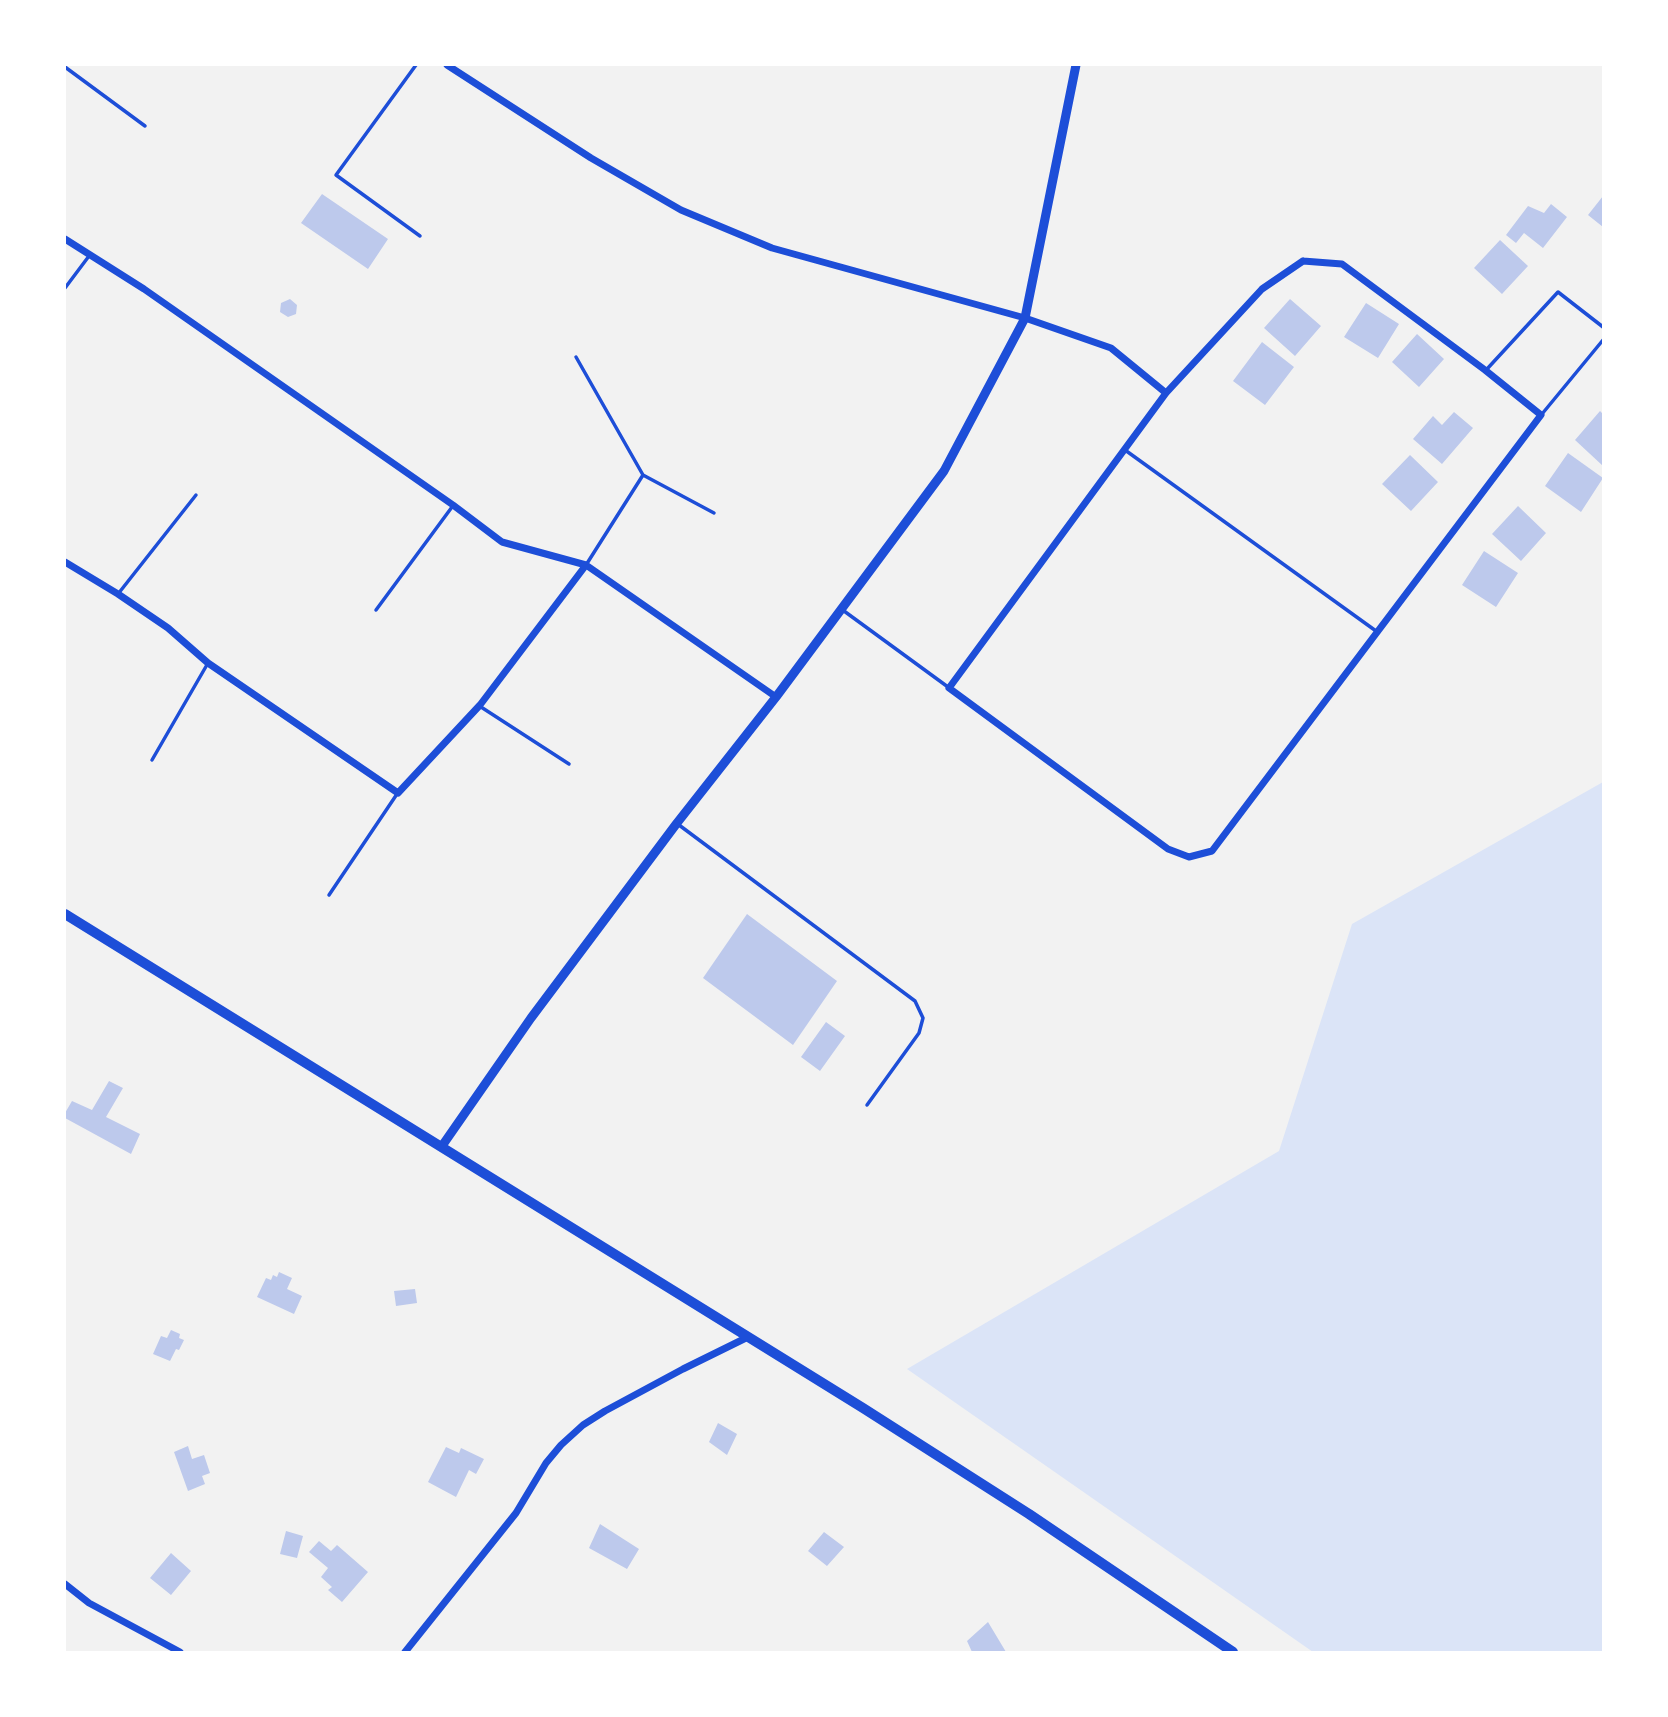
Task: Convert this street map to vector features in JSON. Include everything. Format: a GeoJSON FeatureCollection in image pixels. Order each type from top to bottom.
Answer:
{"type":"FeatureCollection","features":[{"type":"Feature","properties":{"kind":"main road"},"geometry":{"type":"LineString","coordinates":[[65,914],[442,1146],[1008,1501],[1233,1652]]}},
{"type":"Feature","properties":{"kind":"street"},"geometry":{"type":"LineString","coordinates":[[447,65],[591,158],[681,210],[772,248],[1025,318],[1111,348],[1166,393]]}},
{"type":"Feature","properties":{"kind":"street"},"geometry":{"type":"LineString","coordinates":[[442,1146],[531,1018],[677,823],[776,698],[944,471],[1025,318],[1076,65]]}},
{"type":"Feature","properties":{"kind":"street"},"geometry":{"type":"LineString","coordinates":[[65,239],[91,254],[453,505],[502,542],[586,565],[776,698]]}},
{"type":"Feature","properties":{"kind":"street"},"geometry":{"type":"LineString","coordinates":[[1303,261],[1342,264],[1485,370],[1541,415],[1212,851],[1189,857],[1168,849],[949,688],[1166,393],[1262,289],[1303,261]]}},
{"type":"Feature","properties":{"kind":"street"},"geometry":{"type":"LineString","coordinates":[[65,562],[168,628],[208,663],[398,793],[480,705],[586,565]]}},
{"type":"Feature","properties":{"kind":"street"},"geometry":{"type":"LineString","coordinates":[[405,1652],[516,1513],[546,1463],[561,1445],[583,1425],[615,1406],[748,1337]]}},
{"type":"Feature","properties":{"kind":"street"},"geometry":{"type":"LineString","coordinates":[[65,1584],[89,1603],[180,1652]]}},
{"type":"Feature","properties":{"kind":"lane"},"geometry":{"type":"LineString","coordinates":[[416,65],[336,174],[420,236]]}},
{"type":"Feature","properties":{"kind":"lane"},"geometry":{"type":"LineString","coordinates":[[65,67],[145,126]]}},
{"type":"Feature","properties":{"kind":"lane"},"geometry":{"type":"LineString","coordinates":[[65,288],[91,254]]}},
{"type":"Feature","properties":{"kind":"lane"},"geometry":{"type":"LineString","coordinates":[[1485,370],[1558,292],[1603,327]]}},
{"type":"Feature","properties":{"kind":"lane"},"geometry":{"type":"LineString","coordinates":[[1541,415],[1603,340]]}},
{"type":"Feature","properties":{"kind":"lane"},"geometry":{"type":"LineString","coordinates":[[576,357],[643,475],[714,513]]}},
{"type":"Feature","properties":{"kind":"lane"},"geometry":{"type":"LineString","coordinates":[[1125,450],[1377,632]]}},
{"type":"Feature","properties":{"kind":"lane"},"geometry":{"type":"LineString","coordinates":[[586,565],[643,475]]}},
{"type":"Feature","properties":{"kind":"lane"},"geometry":{"type":"LineString","coordinates":[[118,594],[196,495]]}},
{"type":"Feature","properties":{"kind":"lane"},"geometry":{"type":"LineString","coordinates":[[376,610],[453,505]]}},
{"type":"Feature","properties":{"kind":"lane"},"geometry":{"type":"LineString","coordinates":[[841,609],[949,688]]}},
{"type":"Feature","properties":{"kind":"lane"},"geometry":{"type":"LineString","coordinates":[[152,760],[208,663]]}},
{"type":"Feature","properties":{"kind":"lane"},"geometry":{"type":"LineString","coordinates":[[480,705],[569,764]]}},
{"type":"Feature","properties":{"kind":"lane"},"geometry":{"type":"LineString","coordinates":[[329,895],[398,793]]}},
{"type":"Feature","properties":{"kind":"lane"},"geometry":{"type":"LineString","coordinates":[[677,823],[915,1001],[923,1018],[919,1033],[867,1105]]}},
{"type":"Feature","properties":{"kind":"shaded area"},"geometry":{"type":"Polygon","coordinates":[[[1603,782],[1603,1652],[1313,1652],[907,1369],[1279,1151],[1352,924],[1603,782]]]}},
{"type":"Feature","properties":{"kind":"building"},"geometry":{"type":"Polygon","coordinates":[[[322,194],[388,239],[368,269],[301,223],[322,194]]]}},
{"type":"Feature","properties":{"kind":"building"},"geometry":{"type":"Polygon","coordinates":[[[1603,196],[1603,227],[1588,215],[1603,196]]]}},
{"type":"Feature","properties":{"kind":"building"},"geometry":{"type":"Polygon","coordinates":[[[1551,204],[1567,217],[1543,248],[1524,233],[1516,243],[1506,235],[1528,206],[1544,213],[1551,204]]]}},
{"type":"Feature","properties":{"kind":"building"},"geometry":{"type":"Polygon","coordinates":[[[1500,240],[1528,266],[1502,294],[1474,268],[1500,240]]]}},
{"type":"Feature","properties":{"kind":"building"},"geometry":{"type":"Polygon","coordinates":[[[290,299],[297,305],[296,314],[288,317],[280,312],[281,303],[290,299]]]}},
{"type":"Feature","properties":{"kind":"building"},"geometry":{"type":"Polygon","coordinates":[[[1290,299],[1321,326],[1295,356],[1264,328],[1290,299]]]}},
{"type":"Feature","properties":{"kind":"building"},"geometry":{"type":"Polygon","coordinates":[[[1366,303],[1399,324],[1378,358],[1344,337],[1366,303]]]}},
{"type":"Feature","properties":{"kind":"building"},"geometry":{"type":"Polygon","coordinates":[[[1417,334],[1444,359],[1419,387],[1392,362],[1417,334]]]}},
{"type":"Feature","properties":{"kind":"building"},"geometry":{"type":"Polygon","coordinates":[[[1262,342],[1294,367],[1265,405],[1233,381],[1262,342]]]}},
{"type":"Feature","properties":{"kind":"building"},"geometry":{"type":"Polygon","coordinates":[[[1600,411],[1603,414],[1603,466],[1575,440],[1600,411]]]}},
{"type":"Feature","properties":{"kind":"building"},"geometry":{"type":"Polygon","coordinates":[[[1454,412],[1473,428],[1442,464],[1413,439],[1433,416],[1442,425],[1454,412]]]}},
{"type":"Feature","properties":{"kind":"building"},"geometry":{"type":"Polygon","coordinates":[[[1568,453],[1603,478],[1581,512],[1545,486],[1568,453]]]}},
{"type":"Feature","properties":{"kind":"building"},"geometry":{"type":"Polygon","coordinates":[[[1410,455],[1438,482],[1411,511],[1382,484],[1410,455]]]}},
{"type":"Feature","properties":{"kind":"building"},"geometry":{"type":"Polygon","coordinates":[[[1518,506],[1546,533],[1521,561],[1492,534],[1518,506]]]}},
{"type":"Feature","properties":{"kind":"building"},"geometry":{"type":"Polygon","coordinates":[[[1484,551],[1518,573],[1496,607],[1462,585],[1484,551]]]}},
{"type":"Feature","properties":{"kind":"building"},"geometry":{"type":"Polygon","coordinates":[[[747,914],[837,981],[793,1045],[703,978],[747,914]]]}},
{"type":"Feature","properties":{"kind":"building"},"geometry":{"type":"Polygon","coordinates":[[[826,1022],[845,1036],[820,1071],[801,1057],[826,1022]]]}},
{"type":"Feature","properties":{"kind":"building"},"geometry":{"type":"Polygon","coordinates":[[[109,1081],[123,1088],[106,1117],[140,1134],[131,1154],[65,1118],[72,1101],[92,1110],[109,1081]]]}},
{"type":"Feature","properties":{"kind":"building"},"geometry":{"type":"Polygon","coordinates":[[[279,1272],[292,1278],[287,1289],[302,1296],[294,1314],[257,1297],[266,1278],[271,1280],[273,1275],[277,1277],[279,1272]]]}},
{"type":"Feature","properties":{"kind":"building"},"geometry":{"type":"Polygon","coordinates":[[[415,1289],[417,1303],[396,1306],[394,1291],[415,1289]]]}},
{"type":"Feature","properties":{"kind":"building"},"geometry":{"type":"Polygon","coordinates":[[[171,1330],[180,1334],[179,1338],[184,1340],[170,1361],[153,1354],[161,1336],[167,1338],[171,1330]]]}},
{"type":"Feature","properties":{"kind":"building"},"geometry":{"type":"Polygon","coordinates":[[[718,1423],[737,1434],[727,1455],[709,1442],[718,1423]]]}},
{"type":"Feature","properties":{"kind":"building"},"geometry":{"type":"Polygon","coordinates":[[[188,1446],[192,1459],[204,1455],[210,1473],[202,1476],[205,1484],[188,1491],[174,1452],[188,1446]]]}},
{"type":"Feature","properties":{"kind":"building"},"geometry":{"type":"Polygon","coordinates":[[[446,1447],[459,1453],[461,1448],[484,1459],[476,1474],[469,1470],[456,1497],[428,1482],[446,1447]]]}},
{"type":"Feature","properties":{"kind":"building"},"geometry":{"type":"Polygon","coordinates":[[[600,1524],[639,1549],[627,1569],[589,1548],[600,1524]]]}},
{"type":"Feature","properties":{"kind":"building"},"geometry":{"type":"Polygon","coordinates":[[[286,1531],[303,1536],[297,1558],[280,1554],[286,1531]]]}},
{"type":"Feature","properties":{"kind":"building"},"geometry":{"type":"Polygon","coordinates":[[[824,1532],[844,1547],[827,1566],[808,1551],[824,1532]]]}},
{"type":"Feature","properties":{"kind":"building"},"geometry":{"type":"Polygon","coordinates":[[[319,1541],[331,1551],[337,1545],[368,1572],[342,1602],[328,1590],[332,1587],[321,1577],[328,1568],[309,1552],[319,1541]]]}},
{"type":"Feature","properties":{"kind":"building"},"geometry":{"type":"Polygon","coordinates":[[[171,1553],[191,1571],[171,1595],[150,1578],[171,1553]]]}},
{"type":"Feature","properties":{"kind":"building"},"geometry":{"type":"Polygon","coordinates":[[[988,1622],[1006,1652],[972,1652],[967,1641],[988,1622]]]}}]}
